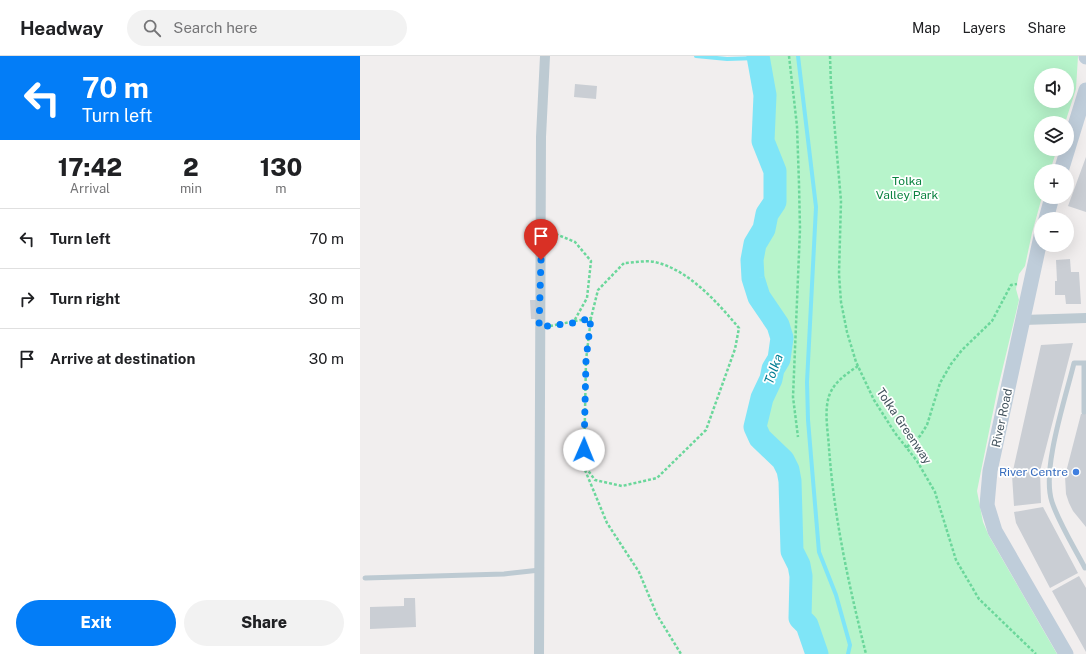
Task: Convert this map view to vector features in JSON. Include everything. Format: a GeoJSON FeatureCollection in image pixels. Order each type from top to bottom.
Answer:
{"type":"FeatureCollection","features":[{"type":"Feature","properties":{"kind":"main road"},"geometry":{"type":"LineString","coordinates":[[1063,164],[1086,90]]}},
{"type":"Feature","properties":{"kind":"main road","name":"River Road"},"geometry":{"type":"LineString","coordinates":[[1038,252],[990,471],[987,505],[996,531],[1066,654]]}},
{"type":"Feature","properties":{"kind":"street"},"geometry":{"type":"LineString","coordinates":[[539,654],[539,327],[541,137],[545,56]]}},
{"type":"Feature","properties":{"kind":"street"},"geometry":{"type":"LineString","coordinates":[[1023,320],[1086,318]]}},
{"type":"Feature","properties":{"kind":"lane"},"geometry":{"type":"LineString","coordinates":[[1084,412],[1085,363],[1074,363],[1050,462],[1048,480],[1052,503],[1084,568]]}},
{"type":"Feature","properties":{"kind":"lane"},"geometry":{"type":"LineString","coordinates":[[365,578],[504,574],[540,570]]}},
{"type":"Feature","properties":{"kind":"path"},"geometry":{"type":"LineString","coordinates":[[789,56],[797,126],[799,184],[800,237],[793,398],[798,437]]}},
{"type":"Feature","properties":{"kind":"path","name":"Tolka Greenway"},"geometry":{"type":"LineString","coordinates":[[830,56],[830,85],[841,201],[839,274],[847,332],[858,366],[874,400],[895,433],[920,465],[935,492],[956,560],[979,599],[1036,654]]}},
{"type":"Feature","properties":{"kind":"path"},"geometry":{"type":"LineString","coordinates":[[541,229],[575,242],[591,261],[587,284],[587,298],[573,323]]}},
{"type":"Feature","properties":{"kind":"path"},"geometry":{"type":"LineString","coordinates":[[584,465],[595,480],[622,486],[657,478],[706,430],[736,349],[739,328],[721,306],[680,271],[653,261],[624,263],[598,290],[591,318],[586,360],[584,465],[607,523],[639,572],[657,615],[681,654]]}},
{"type":"Feature","properties":{"kind":"path"},"geometry":{"type":"LineString","coordinates":[[907,447],[920,436],[927,425],[940,383],[951,364],[962,350],[992,321],[1008,292]]}},
{"type":"Feature","properties":{"kind":"path"},"geometry":{"type":"LineString","coordinates":[[539,327],[573,323],[591,318]]}},
{"type":"Feature","properties":{"kind":"path"},"geometry":{"type":"LineString","coordinates":[[858,366],[835,385],[829,395],[827,416],[833,499],[839,537],[866,654]]}},
{"type":"Feature","properties":{"kind":"green space","name":"Tolka Valley Park"},"geometry":{"type":"Polygon","coordinates":[[[758,56],[1078,56],[1076,89],[1074,95],[1074,68],[1034,68],[1034,108],[1070,108],[1067,116],[1034,116],[1034,156],[1055,156],[1052,164],[1034,164],[1034,204],[1040,204],[1038,212],[1034,212],[1034,226],[1025,266],[1019,274],[1016,289],[1019,300],[997,392],[977,491],[983,522],[989,536],[1057,654],[817,654],[807,625],[800,618],[801,576],[799,565],[792,551],[790,481],[788,470],[783,460],[760,438],[755,427],[762,398],[771,379],[773,369],[779,359],[782,338],[778,325],[759,297],[753,278],[752,260],[755,244],[764,229],[767,214],[775,202],[775,171],[763,141],[765,95],[758,56]]]}},
{"type":"Feature","properties":{"kind":"building"},"geometry":{"type":"Polygon","coordinates":[[[575,84],[597,86],[596,99],[574,97],[575,84]]]}},
{"type":"Feature","properties":{"kind":"building"},"geometry":{"type":"Polygon","coordinates":[[[1086,157],[1086,212],[1068,206],[1069,204],[1074,204],[1074,190],[1086,157]]]}},
{"type":"Feature","properties":{"kind":"building"},"geometry":{"type":"Polygon","coordinates":[[[1070,259],[1071,272],[1079,272],[1081,304],[1066,304],[1065,295],[1055,295],[1055,281],[1057,281],[1056,260],[1070,259]]]}},
{"type":"Feature","properties":{"kind":"building"},"geometry":{"type":"Polygon","coordinates":[[[530,300],[536,300],[536,319],[531,319],[530,300]]]}},
{"type":"Feature","properties":{"kind":"building"},"geometry":{"type":"Polygon","coordinates":[[[1073,343],[1040,471],[1041,503],[1014,506],[1012,475],[1041,345],[1073,343]]]}},
{"type":"Feature","properties":{"kind":"building","name":"River Centre"},"geometry":{"type":"Polygon","coordinates":[[[1086,413],[1086,527],[1073,511],[1069,503],[1066,494],[1065,476],[1081,414],[1086,413]]]}},
{"type":"Feature","properties":{"kind":"building"},"geometry":{"type":"Polygon","coordinates":[[[1043,507],[1078,573],[1050,588],[1016,523],[1014,512],[1043,507]]]}},
{"type":"Feature","properties":{"kind":"building"},"geometry":{"type":"Polygon","coordinates":[[[1079,576],[1086,588],[1086,652],[1052,591],[1079,576]]]}},
{"type":"Feature","properties":{"kind":"building"},"geometry":{"type":"Polygon","coordinates":[[[404,598],[415,598],[416,627],[370,629],[370,607],[404,606],[404,598]]]}},
{"type":"Feature","properties":{"kind":"waterway"},"geometry":{"type":"LineString","coordinates":[[696,56],[727,59],[758,58]]}},
{"type":"Feature","properties":{"kind":"waterway","name":"Tolka"},"geometry":{"type":"LineString","coordinates":[[758,56],[765,95],[763,141],[775,171],[775,202],[767,214],[764,229],[755,244],[752,260],[753,278],[759,297],[778,325],[782,338],[779,359],[773,369],[771,379],[762,398],[755,427],[760,438],[783,460],[788,470],[790,481],[792,551],[799,565],[801,576],[800,618],[807,625],[817,654]]}},
{"type":"Feature","properties":{"kind":"waterway"},"geometry":{"type":"LineString","coordinates":[[798,56],[816,207],[807,382],[808,420],[819,552],[836,595],[850,645],[848,654]]}},
{"type":"Feature","properties":{"kind":"place","name":"River Centre"},"geometry":{"type":"Point","coordinates":[1076,472]}},
{"type":"Feature","properties":{"kind":"route"},"geometry":{"type":"LineString","coordinates":[[541,260],[539,327],[573,323],[591,318],[586,360],[584,450]]}}]}
